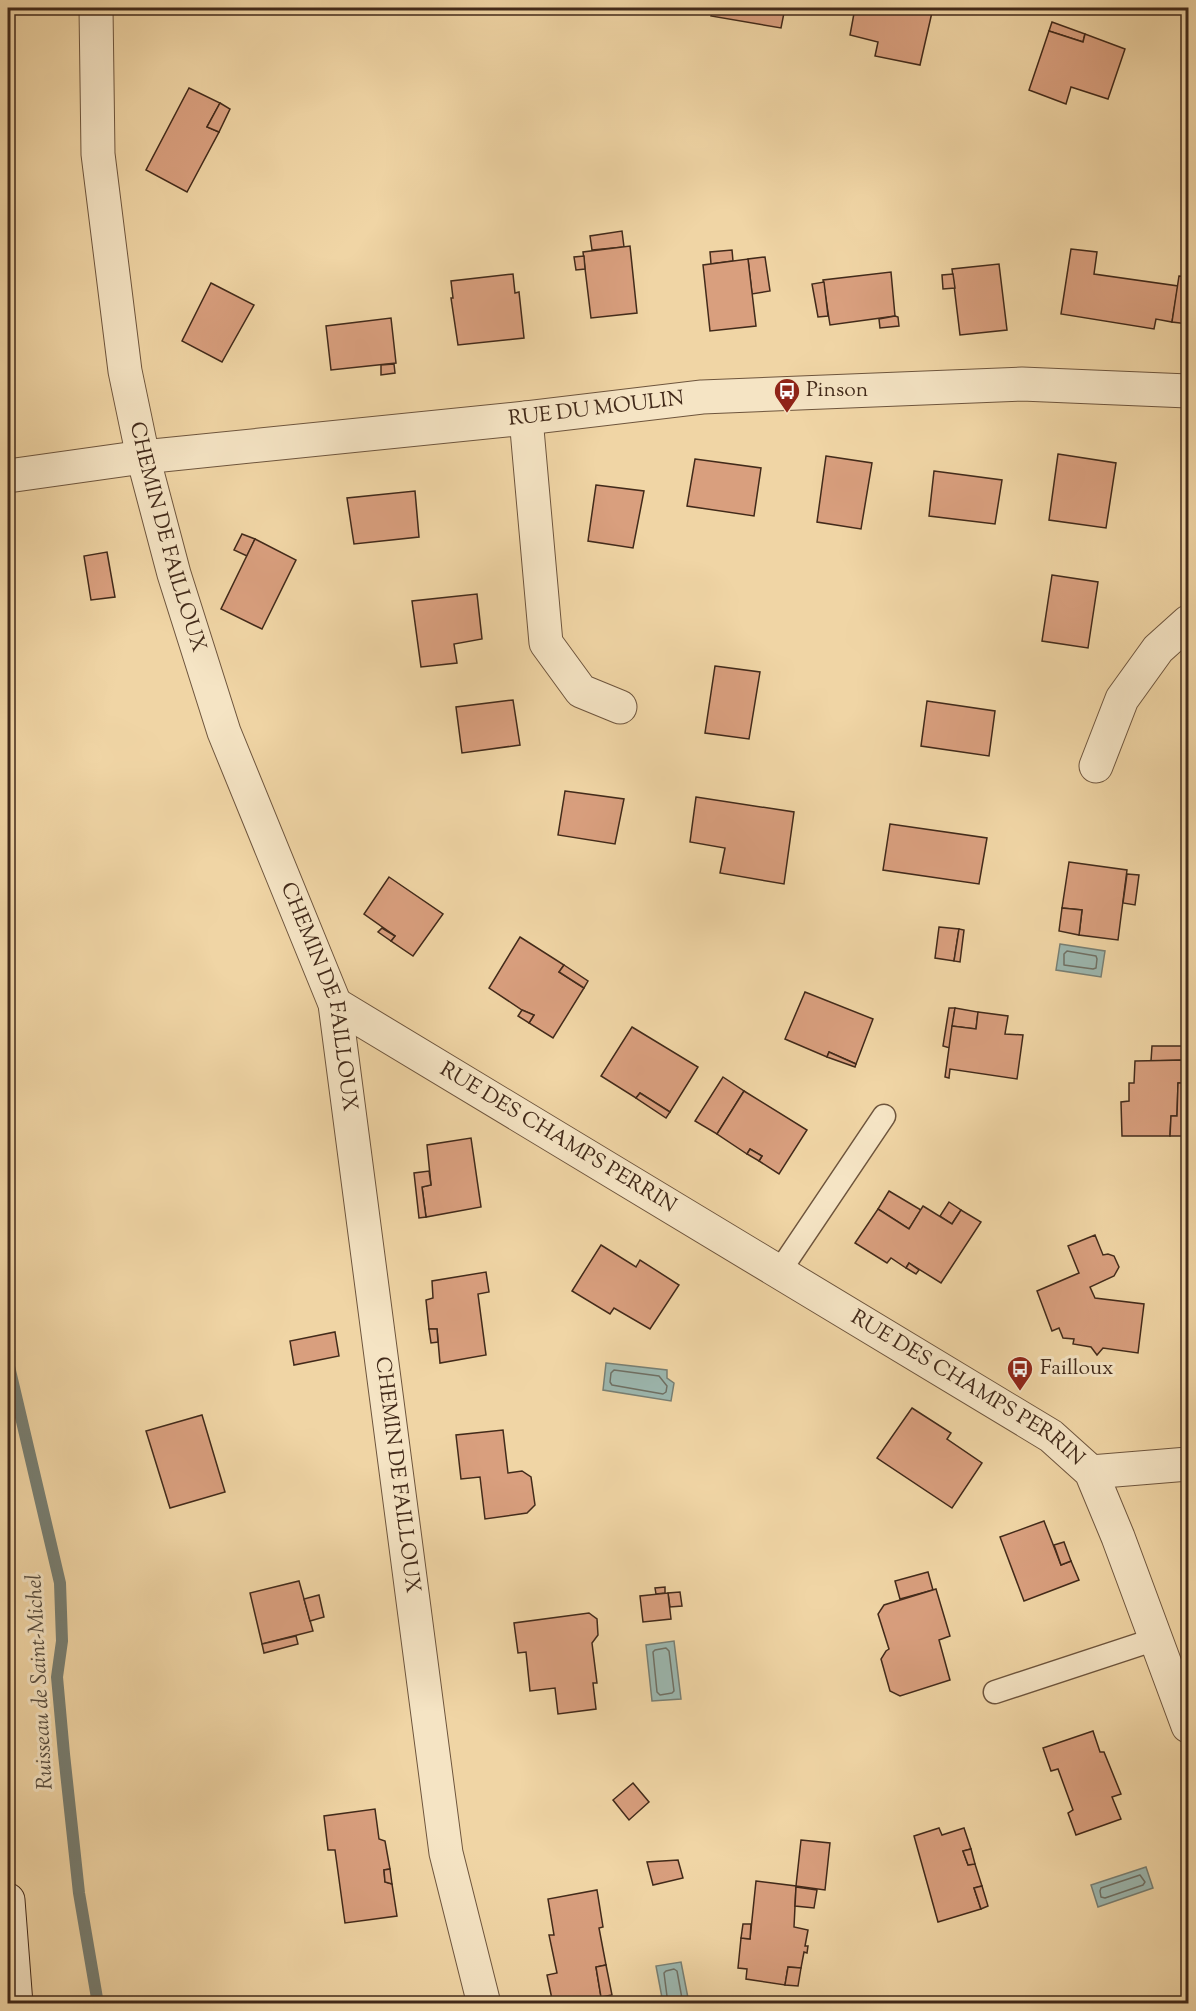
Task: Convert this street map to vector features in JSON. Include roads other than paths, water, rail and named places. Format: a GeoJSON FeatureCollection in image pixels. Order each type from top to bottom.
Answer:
{"type":"FeatureCollection","features":[{"type":"Feature","properties":{"kind":"street","name":"CHEMIN DE FAILLOUX"},"geometry":{"type":"LineString","coordinates":[[96,8],[98,154],[125,370],[143,457],[174,574],[224,732],[335,1004],[446,1853],[484,2004]]}},
{"type":"Feature","properties":{"kind":"street","name":"RUE DU MOULIN"},"geometry":{"type":"LineString","coordinates":[[8,476],[143,457],[702,398],[1022,384],[1188,392]]}},
{"type":"Feature","properties":{"kind":"street"},"geometry":{"type":"LineString","coordinates":[[525,418],[546,643],[581,691],[620,707]]}},
{"type":"Feature","properties":{"kind":"street"},"geometry":{"type":"LineString","coordinates":[[1096,766],[1122,699],[1158,649],[1188,622]]}},
{"type":"Feature","properties":{"kind":"street","name":"RUE DES CHAMPS PERRIN"},"geometry":{"type":"LineString","coordinates":[[335,1004],[1052,1436],[1091,1472],[1118,1537],[1188,1726]]}},
{"type":"Feature","properties":{"kind":"street"},"geometry":{"type":"LineString","coordinates":[[1091,1472],[1188,1464]]}},
{"type":"Feature","properties":{"kind":"street"},"geometry":{"type":"LineString","coordinates":[[8,1900],[16,2004]]}},
{"type":"Feature","properties":{"kind":"lane"},"geometry":{"type":"LineString","coordinates":[[779,1272],[884,1116]]}},
{"type":"Feature","properties":{"kind":"lane"},"geometry":{"type":"LineString","coordinates":[[995,1692],[1156,1639]]}},
{"type":"Feature","properties":{"kind":"water"},"geometry":{"type":"Polygon","coordinates":[[[1060,944],[1105,951],[1101,977],[1056,970],[1060,944]]]}},
{"type":"Feature","properties":{"kind":"water"},"geometry":{"type":"Polygon","coordinates":[[[606,1363],[667,1370],[667,1378],[674,1383],[671,1401],[603,1390],[606,1363]]]}},
{"type":"Feature","properties":{"kind":"water"},"geometry":{"type":"Polygon","coordinates":[[[674,1641],[681,1699],[652,1701],[646,1645],[674,1641]]]}},
{"type":"Feature","properties":{"kind":"water"},"geometry":{"type":"Polygon","coordinates":[[[1146,1867],[1153,1888],[1098,1907],[1091,1885],[1146,1867]]]}},
{"type":"Feature","properties":{"kind":"water"},"geometry":{"type":"Polygon","coordinates":[[[681,1962],[689,2003],[663,2003],[656,1966],[681,1962]]]}},
{"type":"Feature","properties":{"kind":"waterway","name":"Ruisseau de Saint-Michel"},"geometry":{"type":"LineString","coordinates":[[8,1362],[60,1583],[62,1641],[57,1677],[79,1893],[98,2004]]}},
{"type":"Feature","properties":{"kind":"place","name":"Pinson"},"geometry":{"type":"Point","coordinates":[787,414]}},
{"type":"Feature","properties":{"kind":"place","name":"Failloux"},"geometry":{"type":"Point","coordinates":[1020,1392]}}]}
